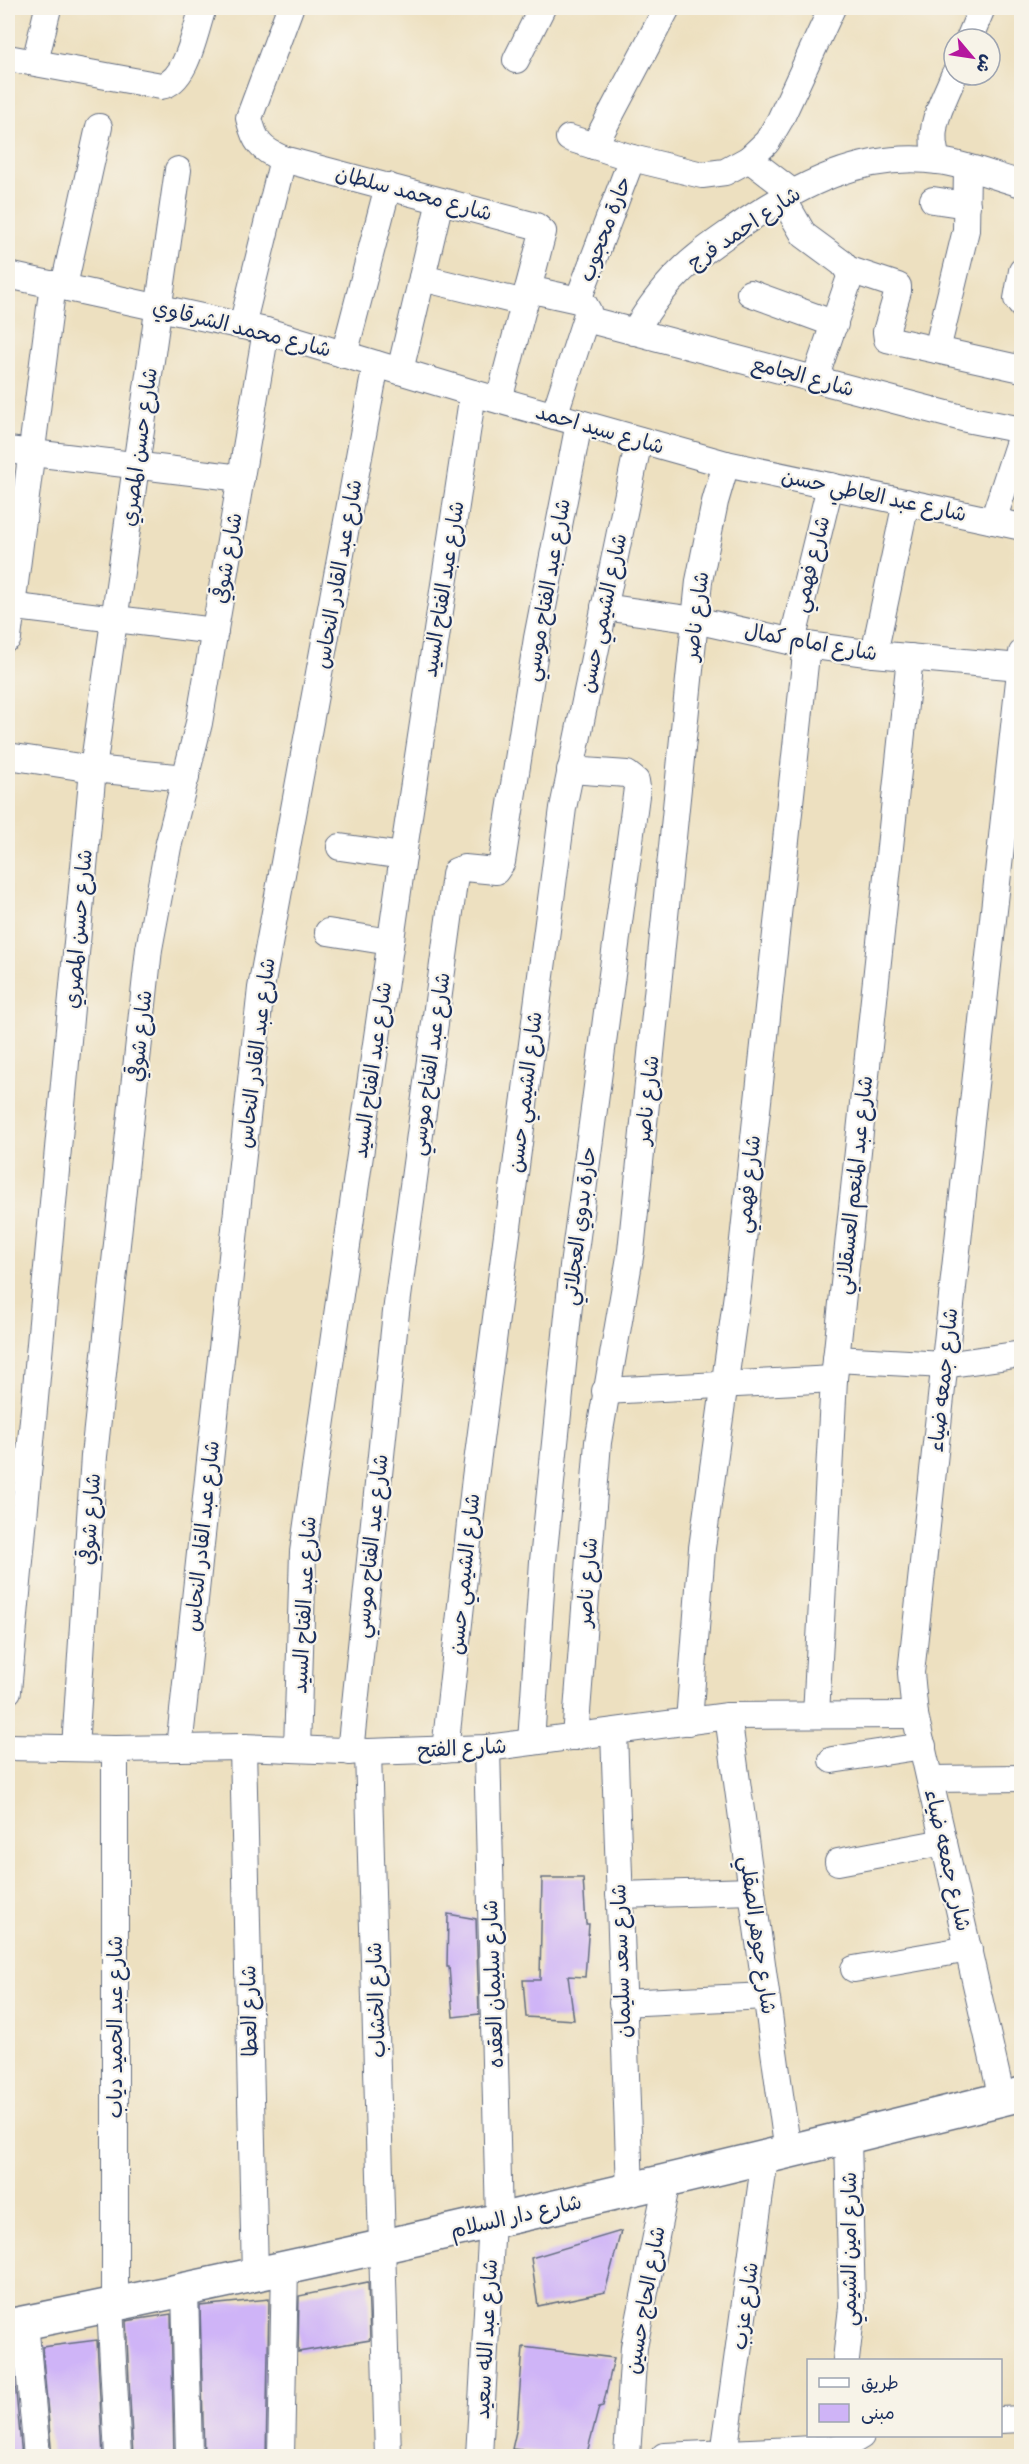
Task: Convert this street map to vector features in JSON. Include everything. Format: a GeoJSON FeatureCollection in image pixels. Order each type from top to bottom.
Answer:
{"type":"FeatureCollection","features":[{"type":"Feature","properties":{"kind":"main road","name":"شارع دار السلام"},"geometry":{"type":"LineString","coordinates":[[16,2324],[383,2247],[776,2156],[1012,2097]]}},
{"type":"Feature","properties":{"kind":"street"},"geometry":{"type":"LineString","coordinates":[[34,62],[48,8]]}},
{"type":"Feature","properties":{"kind":"street"},"geometry":{"type":"LineString","coordinates":[[8,58],[162,86],[170,85],[181,74],[203,8]]}},
{"type":"Feature","properties":{"kind":"street","name":"شارع محمد سلطان"},"geometry":{"type":"LineString","coordinates":[[290,8],[249,118],[254,137],[266,151],[283,159],[541,228],[543,232],[499,400]]}},
{"type":"Feature","properties":{"kind":"street"},"geometry":{"type":"LineString","coordinates":[[516,60],[542,8]]}},
{"type":"Feature","properties":{"kind":"street"},"geometry":{"type":"LineString","coordinates":[[594,146],[667,8]]}},
{"type":"Feature","properties":{"kind":"street"},"geometry":{"type":"LineString","coordinates":[[569,138],[632,158],[702,175],[725,172],[749,159],[767,142],[780,120],[832,8]]}},
{"type":"Feature","properties":{"kind":"street"},"geometry":{"type":"LineString","coordinates":[[974,27],[982,8]]}},
{"type":"Feature","properties":{"kind":"street"},"geometry":{"type":"LineString","coordinates":[[938,161],[933,148],[932,135],[934,122],[949,87]]}},
{"type":"Feature","properties":{"kind":"street"},"geometry":{"type":"LineString","coordinates":[[8,638],[20,452],[58,285],[99,128]]}},
{"type":"Feature","properties":{"kind":"street","name":"حارة محجوب"},"geometry":{"type":"LineString","coordinates":[[566,419],[582,310],[632,158]]}},
{"type":"Feature","properties":{"kind":"street","name":"شارع شوقي"},"geometry":{"type":"LineString","coordinates":[[75,1748],[94,1456],[149,949],[166,857],[197,732],[241,478],[254,329],[283,159]]}},
{"type":"Feature","properties":{"kind":"street"},"geometry":{"type":"LineString","coordinates":[[749,159],[787,194],[804,235],[847,269],[898,286],[886,332],[887,339],[1022,369]]}},
{"type":"Feature","properties":{"kind":"street","name":"شارع احمد فرج"},"geometry":{"type":"LineString","coordinates":[[634,332],[654,301],[705,249],[787,194],[838,171],[888,160],[938,161],[1022,184]]}},
{"type":"Feature","properties":{"kind":"street"},"geometry":{"type":"LineString","coordinates":[[937,350],[966,230],[967,169]]}},
{"type":"Feature","properties":{"kind":"street","name":"شارع حسن المصري"},"geometry":{"type":"LineString","coordinates":[[8,1691],[93,769],[178,170]]}},
{"type":"Feature","properties":{"kind":"street"},"geometry":{"type":"LineString","coordinates":[[344,355],[388,186]]}},
{"type":"Feature","properties":{"kind":"street"},"geometry":{"type":"LineString","coordinates":[[933,200],[967,205]]}},
{"type":"Feature","properties":{"kind":"street","name":"شارع عبد القادر النحاس"},"geometry":{"type":"LineString","coordinates":[[178,1748],[261,988],[388,368],[422,278],[440,201]]}},
{"type":"Feature","properties":{"kind":"street"},"geometry":{"type":"LineString","coordinates":[[815,379],[848,284],[850,277],[847,269]]}},
{"type":"Feature","properties":{"kind":"street"},"geometry":{"type":"LineString","coordinates":[[1022,271],[1017,302],[1022,306]]}},
{"type":"Feature","properties":{"kind":"street","name":"شارع محمد الشرقاوي"},"geometry":{"type":"LineString","coordinates":[[8,274],[254,329],[473,393]]}},
{"type":"Feature","properties":{"kind":"street"},"geometry":{"type":"LineString","coordinates":[[422,278],[526,296]]}},
{"type":"Feature","properties":{"kind":"street"},"geometry":{"type":"LineString","coordinates":[[750,293],[835,324]]}},
{"type":"Feature","properties":{"kind":"street","name":"شارع الجامع"},"geometry":{"type":"LineString","coordinates":[[526,296],[582,310],[634,332],[1022,431]]}},
{"type":"Feature","properties":{"kind":"street","name":"شارع سيد احمد"},"geometry":{"type":"LineString","coordinates":[[473,393],[726,464]]}},
{"type":"Feature","properties":{"kind":"street","name":"شارع عبد الفتاح السيد"},"geometry":{"type":"LineString","coordinates":[[297,1749],[303,1552],[390,942],[473,393]]}},
{"type":"Feature","properties":{"kind":"street","name":"شارع عبد الفتاح موسي"},"geometry":{"type":"LineString","coordinates":[[359,1752],[396,1312],[455,875],[464,868],[496,871],[502,862],[537,638],[566,419]]}},
{"type":"Feature","properties":{"kind":"street"},"geometry":{"type":"LineString","coordinates":[[993,521],[1022,431]]}},
{"type":"Feature","properties":{"kind":"street","name":"شارع الشيمي حسن"},"geometry":{"type":"LineString","coordinates":[[445,1750],[476,1467],[563,808],[639,440]]}},
{"type":"Feature","properties":{"kind":"street"},"geometry":{"type":"LineString","coordinates":[[20,452],[241,478]]}},
{"type":"Feature","properties":{"kind":"street","name":"شارع عبد العاطي حسن"},"geometry":{"type":"LineString","coordinates":[[726,464],[1022,527]]}},
{"type":"Feature","properties":{"kind":"street","name":"شارع ناصر"},"geometry":{"type":"LineString","coordinates":[[575,1737],[598,1450],[605,1391],[632,1251],[695,620],[706,541],[726,464]]}},
{"type":"Feature","properties":{"kind":"street","name":"شارع فهمي"},"geometry":{"type":"LineString","coordinates":[[689,1722],[702,1548],[738,1287],[800,643],[830,486]]}},
{"type":"Feature","properties":{"kind":"street"},"geometry":{"type":"LineString","coordinates":[[874,654],[906,502]]}},
{"type":"Feature","properties":{"kind":"street"},"geometry":{"type":"LineString","coordinates":[[10,606],[215,631]]}},
{"type":"Feature","properties":{"kind":"street","name":"شارع امام كمال"},"geometry":{"type":"LineString","coordinates":[[604,607],[695,620],[800,643],[874,654],[1021,660]]}},
{"type":"Feature","properties":{"kind":"street","name":"شارع عبد المنعم العسقلاني"},"geometry":{"type":"LineString","coordinates":[[816,1715],[835,1369],[910,657]]}},
{"type":"Feature","properties":{"kind":"street","name":"شارع جمعه ضياء"},"geometry":{"type":"LineString","coordinates":[[1012,2097],[969,1949],[915,1715],[911,1686],[1021,660]]}},
{"type":"Feature","properties":{"kind":"street"},"geometry":{"type":"LineString","coordinates":[[8,756],[93,769],[186,778]]}},
{"type":"Feature","properties":{"kind":"street","name":"حارة بدوي العجلاتي"},"geometry":{"type":"LineString","coordinates":[[531,1742],[543,1562],[573,1266],[637,788],[633,776],[627,774],[570,770]]}},
{"type":"Feature","properties":{"kind":"street"},"geometry":{"type":"LineString","coordinates":[[340,847],[403,856]]}},
{"type":"Feature","properties":{"kind":"street"},"geometry":{"type":"LineString","coordinates":[[328,932],[390,942]]}},
{"type":"Feature","properties":{"kind":"street"},"geometry":{"type":"LineString","coordinates":[[605,1391],[725,1384],[835,1369],[944,1365],[1022,1354]]}},
{"type":"Feature","properties":{"kind":"street","name":"شارع الفتح"},"geometry":{"type":"LineString","coordinates":[[8,1747],[115,1749],[243,1747],[359,1752],[445,1750],[487,1748],[728,1716],[915,1715]]}},
{"type":"Feature","properties":{"kind":"street","name":"شارع جوهر الصقلي"},"geometry":{"type":"LineString","coordinates":[[728,1716],[766,1996],[776,2156]]}},
{"type":"Feature","properties":{"kind":"street","name":"شارع سعد سليمان"},"geometry":{"type":"LineString","coordinates":[[614,1732],[630,2190]]}},
{"type":"Feature","properties":{"kind":"street"},"geometry":{"type":"LineString","coordinates":[[832,1760],[922,1746]]}},
{"type":"Feature","properties":{"kind":"street","name":"شارع العطا"},"geometry":{"type":"LineString","coordinates":[[243,1747],[281,2457]]}},
{"type":"Feature","properties":{"kind":"street","name":"شارع سليمان العقده"},"geometry":{"type":"LineString","coordinates":[[487,1748],[496,2221]]}},
{"type":"Feature","properties":{"kind":"street","name":"شارع عبد الحميد دياب"},"geometry":{"type":"LineString","coordinates":[[115,1749],[112,2305],[118,2457]]}},
{"type":"Feature","properties":{"kind":"street","name":"شارع الخشاب"},"geometry":{"type":"LineString","coordinates":[[359,1752],[383,2247],[388,2457]]}},
{"type":"Feature","properties":{"kind":"street"},"geometry":{"type":"LineString","coordinates":[[930,1779],[1022,1778]]}},
{"type":"Feature","properties":{"kind":"street"},"geometry":{"type":"LineString","coordinates":[[838,1862],[944,1842]]}},
{"type":"Feature","properties":{"kind":"street"},"geometry":{"type":"LineString","coordinates":[[619,1895],[752,1891]]}},
{"type":"Feature","properties":{"kind":"street"},"geometry":{"type":"LineString","coordinates":[[854,1969],[969,1949]]}},
{"type":"Feature","properties":{"kind":"street"},"geometry":{"type":"LineString","coordinates":[[622,2003],[766,1996]]}},
{"type":"Feature","properties":{"kind":"street","name":"شارع امين الشيمي"},"geometry":{"type":"LineString","coordinates":[[846,2359],[852,2307],[848,2138]]}},
{"type":"Feature","properties":{"kind":"street","name":"شارع عزب"},"geometry":{"type":"LineString","coordinates":[[724,2454],[776,2156]]}},
{"type":"Feature","properties":{"kind":"street","name":"شارع الحاج حسين"},"geometry":{"type":"LineString","coordinates":[[627,2457],[634,2347],[667,2181]]}},
{"type":"Feature","properties":{"kind":"street","name":"شارع عبد الله سعيد"},"geometry":{"type":"LineString","coordinates":[[479,2457],[496,2221]]}},
{"type":"Feature","properties":{"kind":"street"},"geometry":{"type":"LineString","coordinates":[[185,2289],[189,2457]]}},
{"type":"Feature","properties":{"kind":"street"},"geometry":{"type":"LineString","coordinates":[[16,2324],[38,2457]]}},
{"type":"Feature","properties":{"kind":"street"},"geometry":{"type":"LineString","coordinates":[[1002,2420],[1022,2419]]}},
{"type":"Feature","properties":{"kind":"street"},"geometry":{"type":"LineString","coordinates":[[664,2457],[724,2454],[836,2442],[846,2445],[859,2437]]}},
{"type":"Feature","properties":{"kind":"building"},"geometry":{"type":"Polygon","coordinates":[[[542,1878],[583,1878],[586,1924],[589,1924],[585,1977],[568,1976],[574,2020],[526,2017],[523,1980],[540,1980],[542,1878]]]}},
{"type":"Feature","properties":{"kind":"building"},"geometry":{"type":"Polygon","coordinates":[[[448,1914],[476,1919],[479,2014],[453,2017],[449,1967],[447,1967],[448,1914]]]}},
{"type":"Feature","properties":{"kind":"building"},"geometry":{"type":"Polygon","coordinates":[[[621,2231],[605,2292],[538,2306],[531,2258],[621,2231]]]}},
{"type":"Feature","properties":{"kind":"building"},"geometry":{"type":"Polygon","coordinates":[[[368,2282],[370,2340],[298,2352],[299,2296],[368,2282]]]}},
{"type":"Feature","properties":{"kind":"building"},"geometry":{"type":"Polygon","coordinates":[[[269,2299],[266,2457],[204,2457],[200,2306],[269,2299]]]}},
{"type":"Feature","properties":{"kind":"building"},"geometry":{"type":"Polygon","coordinates":[[[171,2314],[174,2457],[133,2457],[126,2321],[171,2314]]]}},
{"type":"Feature","properties":{"kind":"building"},"geometry":{"type":"Polygon","coordinates":[[[97,2340],[103,2457],[52,2457],[42,2347],[97,2340]]]}},
{"type":"Feature","properties":{"kind":"building"},"geometry":{"type":"Polygon","coordinates":[[[523,2347],[614,2358],[603,2406],[599,2407],[586,2457],[512,2449],[517,2427],[523,2347]]]}},
{"type":"Feature","properties":{"kind":"building"},"geometry":{"type":"Polygon","coordinates":[[[8,2361],[13,2361],[22,2457],[8,2457],[8,2361]]]}}]}
